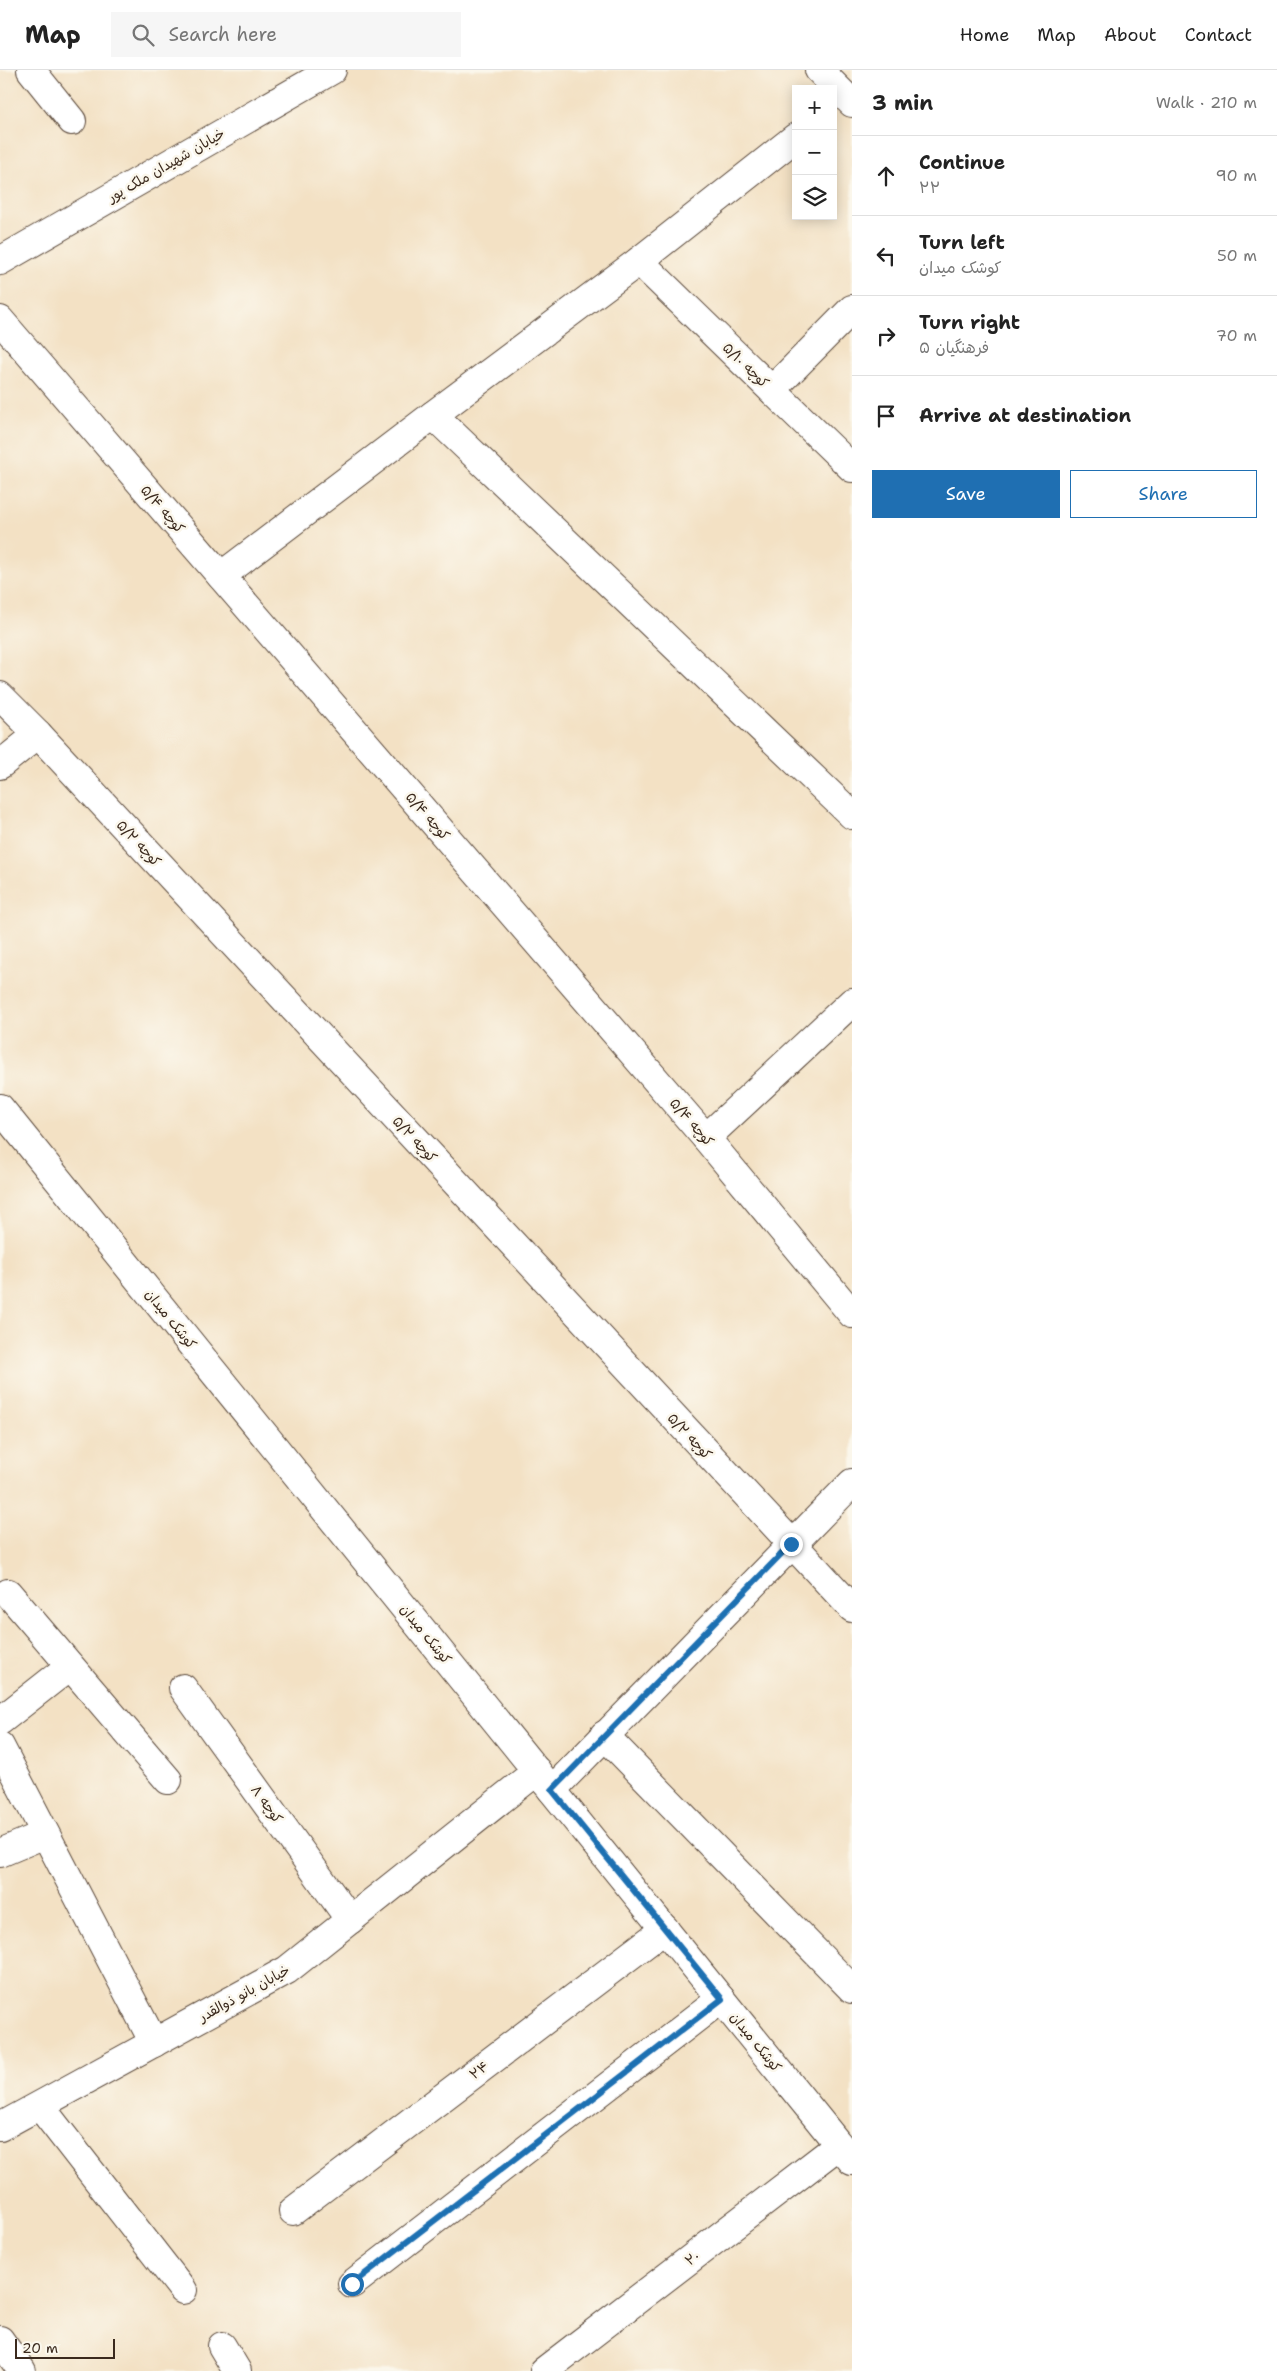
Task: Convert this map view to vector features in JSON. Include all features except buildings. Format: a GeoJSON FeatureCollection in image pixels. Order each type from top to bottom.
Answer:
{"type":"FeatureCollection","features":[{"type":"Feature","properties":{"kind":"street"},"geometry":{"type":"LineString","coordinates":[[31,70],[72,121]]}},
{"type":"Feature","properties":{"kind":"street"},"geometry":{"type":"LineString","coordinates":[[818,70],[844,102]]}},
{"type":"Feature","properties":{"kind":"street","name":"خیابان شهیدان ملک پور"},"geometry":{"type":"LineString","coordinates":[[0,261],[325,72]]}},
{"type":"Feature","properties":{"kind":"street"},"geometry":{"type":"LineString","coordinates":[[221,576],[433,414],[639,261],[792,140]]}},
{"type":"Feature","properties":{"kind":"street","name":"کوچه ۵/۱۰"},"geometry":{"type":"LineString","coordinates":[[639,261],[852,468]]}},
{"type":"Feature","properties":{"kind":"street"},"geometry":{"type":"LineString","coordinates":[[772,390],[852,310]]}},
{"type":"Feature","properties":{"kind":"street","name":"کوچه ۵/۴"},"geometry":{"type":"LineString","coordinates":[[0,320],[706,1138],[852,1314]]}},
{"type":"Feature","properties":{"kind":"street"},"geometry":{"type":"LineString","coordinates":[[433,414],[852,815]]}},
{"type":"Feature","properties":{"kind":"street","name":"کوچه ۵/۲"},"geometry":{"type":"LineString","coordinates":[[0,696],[38,734],[852,1608]]}},
{"type":"Feature","properties":{"kind":"street"},"geometry":{"type":"LineString","coordinates":[[0,765],[38,734]]}},
{"type":"Feature","properties":{"kind":"street"},"geometry":{"type":"LineString","coordinates":[[706,1138],[852,1002]]}},
{"type":"Feature","properties":{"kind":"street","name":"کوشک میدان"},"geometry":{"type":"LineString","coordinates":[[0,1108],[846,2153]]}},
{"type":"Feature","properties":{"kind":"street","name":"خیابان بانو ذوالقدر"},"geometry":{"type":"LineString","coordinates":[[0,2128],[287,1970],[350,1920],[544,1781],[604,1735],[852,1482]]}},
{"type":"Feature","properties":{"kind":"street"},"geometry":{"type":"LineString","coordinates":[[8,1593],[168,1780]]}},
{"type":"Feature","properties":{"kind":"street"},"geometry":{"type":"LineString","coordinates":[[0,1721],[70,1666]]}},
{"type":"Feature","properties":{"kind":"street","name":"کوچه ۸"},"geometry":{"type":"LineString","coordinates":[[183,1688],[350,1920]]}},
{"type":"Feature","properties":{"kind":"street"},"geometry":{"type":"LineString","coordinates":[[604,1735],[852,1989]]}},
{"type":"Feature","properties":{"kind":"street"},"geometry":{"type":"LineString","coordinates":[[0,1746],[154,2043]]}},
{"type":"Feature","properties":{"kind":"street"},"geometry":{"type":"LineString","coordinates":[[0,1853],[46,1834]]}},
{"type":"Feature","properties":{"kind":"street","name":"۲۴"},"geometry":{"type":"LineString","coordinates":[[293,2211],[665,1929]]}},
{"type":"Feature","properties":{"kind":"street"},"geometry":{"type":"LineString","coordinates":[[352,2284],[722,1999]]}},
{"type":"Feature","properties":{"kind":"street"},"geometry":{"type":"LineString","coordinates":[[40,2106],[183,2290]]}},
{"type":"Feature","properties":{"kind":"street","name":"۲۰"},"geometry":{"type":"LineString","coordinates":[[544,2371],[846,2153]]}},
{"type":"Feature","properties":{"kind":"street"},"geometry":{"type":"LineString","coordinates":[[0,2340],[22,2371]]}},
{"type":"Feature","properties":{"kind":"street"},"geometry":{"type":"LineString","coordinates":[[222,2346],[236,2371]]}},
{"type":"Feature","properties":{"kind":"route"},"geometry":{"type":"LineString","coordinates":[[352,2284],[722,1999],[552,1790],[791,1544]]}}]}
